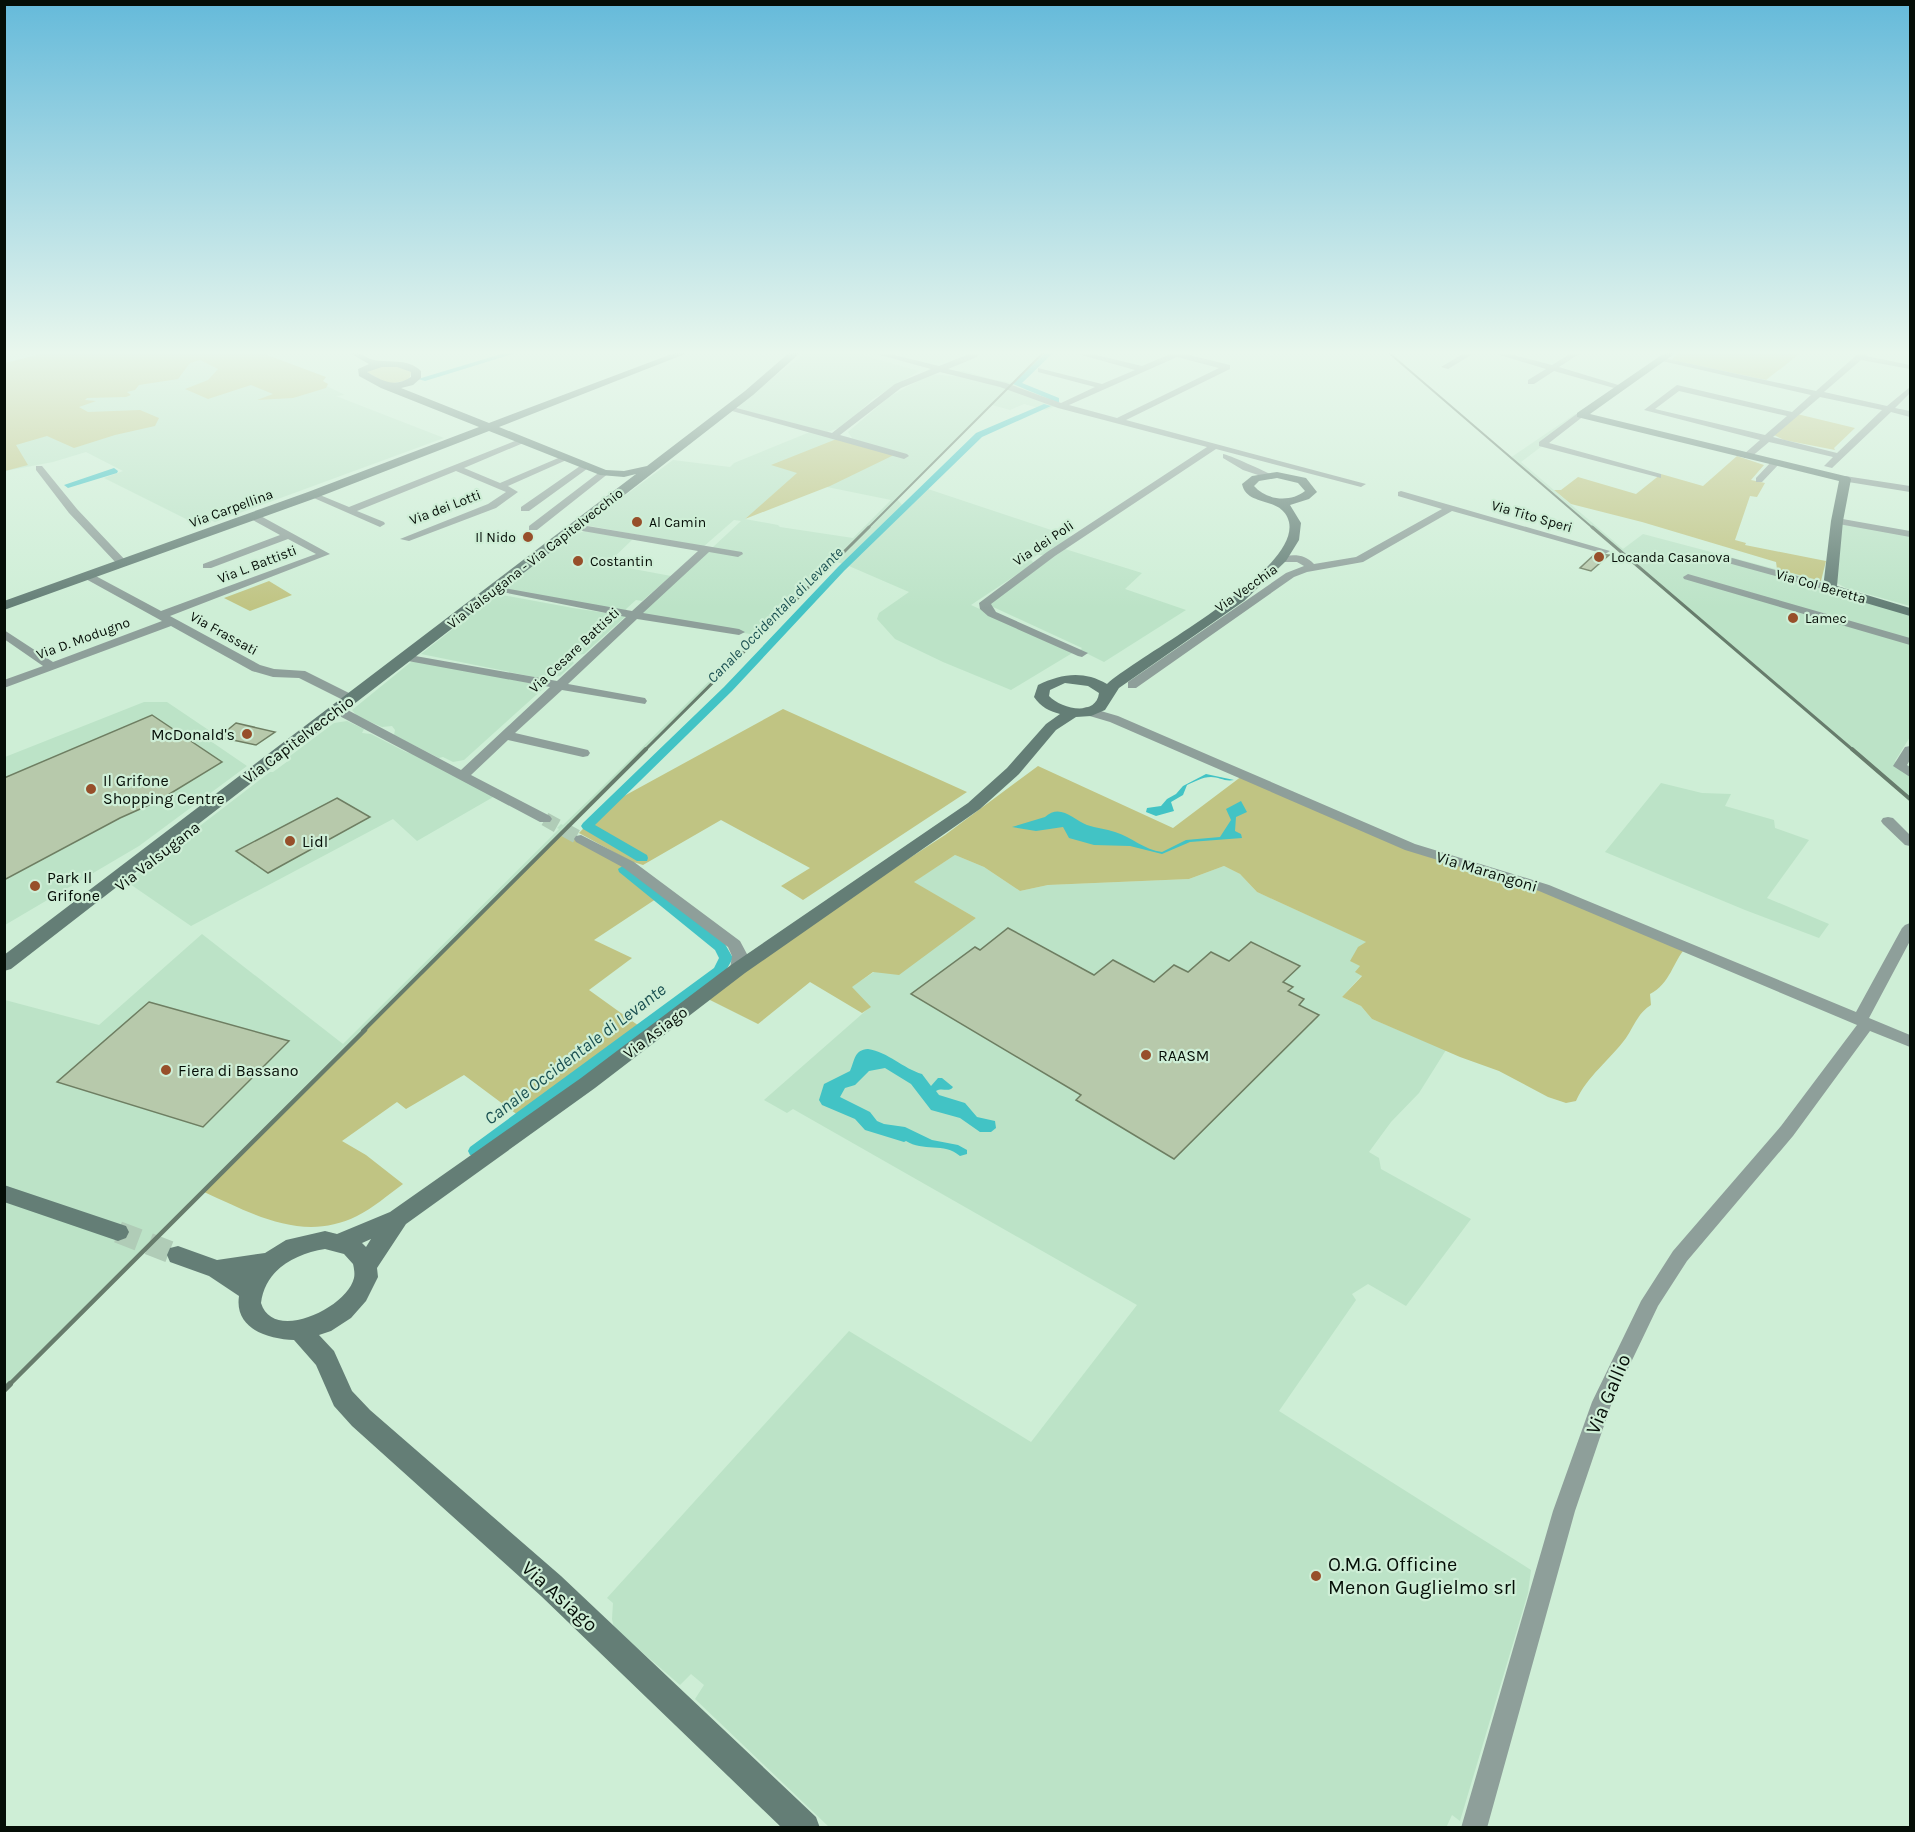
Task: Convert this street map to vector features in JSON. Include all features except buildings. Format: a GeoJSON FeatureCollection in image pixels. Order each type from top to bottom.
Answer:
{"type":"FeatureCollection","features":[{"type":"Feature","properties":{"kind":"main road","name":"Via Carpellina"},"geometry":{"type":"LineString","coordinates":[[4,606],[312,495],[463,437]]}},
{"type":"Feature","properties":{"kind":"main road"},"geometry":{"type":"LineString","coordinates":[[514,437],[611,475],[635,481]]}},
{"type":"Feature","properties":{"kind":"main road","name":"Via Valsugana - Via Capitelvecchio"},"geometry":{"type":"LineString","coordinates":[[393,669],[692,437]]}},
{"type":"Feature","properties":{"kind":"main road"},"geometry":{"type":"LineString","coordinates":[[1672,437],[1845,479],[1837,521],[1830,588]]}},
{"type":"Feature","properties":{"kind":"main road"},"geometry":{"type":"LineString","coordinates":[[611,475],[631,473],[657,464]]}},
{"type":"Feature","properties":{"kind":"main road"},"geometry":{"type":"LineString","coordinates":[[611,475],[620,484],[621,492]]}},
{"type":"Feature","properties":{"kind":"main road"},"geometry":{"type":"LineString","coordinates":[[1262,477],[1290,477],[1308,485],[1311,488],[1309,495],[1291,506],[1261,497],[1250,491],[1248,483],[1262,477]]}},
{"type":"Feature","properties":{"kind":"main road"},"geometry":{"type":"LineString","coordinates":[[1291,506],[1295,528],[1293,553]]}},
{"type":"Feature","properties":{"kind":"main road","name":"Via Asiago"},"geometry":{"type":"LineString","coordinates":[[398,1218],[367,1264],[367,1279],[360,1294],[348,1308],[332,1320],[301,1331],[282,1331],[266,1327],[255,1318],[249,1305],[250,1291],[261,1271],[286,1250],[305,1243],[325,1240],[342,1242],[398,1218],[579,1089],[738,969],[974,806],[1013,771],[1051,727],[1092,706],[1126,683],[1257,584],[1281,560],[1293,553]]}},
{"type":"Feature","properties":{"kind":"main road","name":"Via Col Beretta"},"geometry":{"type":"LineString","coordinates":[[1830,588],[1911,612]]}},
{"type":"Feature","properties":{"kind":"main road","name":"Via Valsugana"},"geometry":{"type":"LineString","coordinates":[[4,974],[393,669]]}},
{"type":"Feature","properties":{"kind":"main road"},"geometry":{"type":"LineString","coordinates":[[1051,727],[1053,713],[1041,697],[1043,688],[1047,684],[1071,678],[1126,683]]}},
{"type":"Feature","properties":{"kind":"main road"},"geometry":{"type":"LineString","coordinates":[[1049,706],[1092,706],[1100,686],[1089,681]]}},
{"type":"Feature","properties":{"kind":"main road","name":"Via Capitelvecchio"},"geometry":{"type":"LineString","coordinates":[[4,965],[343,706]]}},
{"type":"Feature","properties":{"kind":"main road"},"geometry":{"type":"LineString","coordinates":[[4,1193],[118,1232]]}},
{"type":"Feature","properties":{"kind":"main road"},"geometry":{"type":"LineString","coordinates":[[342,1242],[354,1246],[362,1254],[367,1264]]}},
{"type":"Feature","properties":{"kind":"main road","name":"Via Asiago"},"geometry":{"type":"LineString","coordinates":[[178,1255],[217,1269],[250,1291]]}},
{"type":"Feature","properties":{"kind":"main road","name":"Via Asiago"},"geometry":{"type":"LineString","coordinates":[[217,1269],[270,1262]]}},
{"type":"Feature","properties":{"kind":"main road"},"geometry":{"type":"LineString","coordinates":[[325,1358],[332,1320]]}},
{"type":"Feature","properties":{"kind":"main road","name":"Via Asiago"},"geometry":{"type":"LineString","coordinates":[[301,1331],[325,1358],[343,1398],[361,1418],[488,1533],[551,1586],[805,1827]]}},
{"type":"Feature","properties":{"kind":"street"},"geometry":{"type":"LineString","coordinates":[[843,437],[904,456]]}},
{"type":"Feature","properties":{"kind":"street"},"geometry":{"type":"LineString","coordinates":[[1180,437],[1360,484]]}},
{"type":"Feature","properties":{"kind":"street"},"geometry":{"type":"LineString","coordinates":[[1551,437],[1542,444],[1658,476]]}},
{"type":"Feature","properties":{"kind":"street"},"geometry":{"type":"LineString","coordinates":[[1761,437],[1839,456]]}},
{"type":"Feature","properties":{"kind":"street"},"geometry":{"type":"LineString","coordinates":[[1829,466],[1859,437]]}},
{"type":"Feature","properties":{"kind":"street"},"geometry":{"type":"LineString","coordinates":[[1747,456],[1767,439]]}},
{"type":"Feature","properties":{"kind":"street"},"geometry":{"type":"LineString","coordinates":[[350,510],[523,441]]}},
{"type":"Feature","properties":{"kind":"street"},"geometry":{"type":"LineString","coordinates":[[1213,447],[1262,477]]}},
{"type":"Feature","properties":{"kind":"street","name":"Via dei Poli"},"geometry":{"type":"LineString","coordinates":[[1082,653],[992,614],[986,609],[985,603],[1051,554],[1213,447]]}},
{"type":"Feature","properties":{"kind":"street","name":"Via dei Lotti"},"geometry":{"type":"LineString","coordinates":[[501,486],[566,458]]}},
{"type":"Feature","properties":{"kind":"street"},"geometry":{"type":"LineString","coordinates":[[1759,480],[1775,463]]}},
{"type":"Feature","properties":{"kind":"street"},"geometry":{"type":"LineString","coordinates":[[525,508],[586,466]]}},
{"type":"Feature","properties":{"kind":"street"},"geometry":{"type":"LineString","coordinates":[[39,468],[73,511],[123,564]]}},
{"type":"Feature","properties":{"kind":"street","name":"Via dei Lotti"},"geometry":{"type":"LineString","coordinates":[[405,539],[492,506],[513,492],[457,468]]}},
{"type":"Feature","properties":{"kind":"street"},"geometry":{"type":"LineString","coordinates":[[532,528],[611,475]]}},
{"type":"Feature","properties":{"kind":"street"},"geometry":{"type":"LineString","coordinates":[[1845,479],[1911,489]]}},
{"type":"Feature","properties":{"kind":"street","name":"Via Tito Speri"},"geometry":{"type":"LineString","coordinates":[[1401,494],[1605,551]]}},
{"type":"Feature","properties":{"kind":"street"},"geometry":{"type":"LineString","coordinates":[[312,495],[380,524]]}},
{"type":"Feature","properties":{"kind":"street","name":"Via Vecchia"},"geometry":{"type":"LineString","coordinates":[[1126,683],[1191,646],[1290,575],[1311,568],[1359,560],[1452,507]]}},
{"type":"Feature","properties":{"kind":"street","name":"Via L. Battisti"},"geometry":{"type":"LineString","coordinates":[[167,618],[325,554],[253,516]]}},
{"type":"Feature","properties":{"kind":"street"},"geometry":{"type":"LineString","coordinates":[[1837,521],[1911,534]]}},
{"type":"Feature","properties":{"kind":"street"},"geometry":{"type":"LineString","coordinates":[[574,527],[738,554]]}},
{"type":"Feature","properties":{"kind":"street","name":"Via L. Battisti"},"geometry":{"type":"LineString","coordinates":[[207,566],[289,535]]}},
{"type":"Feature","properties":{"kind":"street","name":"Via Cesare Battisti"},"geometry":{"type":"LineString","coordinates":[[463,775],[706,549]]}},
{"type":"Feature","properties":{"kind":"street"},"geometry":{"type":"LineString","coordinates":[[1293,553],[1311,568]]}},
{"type":"Feature","properties":{"kind":"street","name":"Via Col Beretta"},"geometry":{"type":"LineString","coordinates":[[1732,561],[1830,588]]}},
{"type":"Feature","properties":{"kind":"street","name":"Via Frassati"},"geometry":{"type":"LineString","coordinates":[[88,576],[256,668],[273,673],[301,674],[343,706]]}},
{"type":"Feature","properties":{"kind":"street"},"geometry":{"type":"LineString","coordinates":[[1688,577],[1911,642]]}},
{"type":"Feature","properties":{"kind":"street"},"geometry":{"type":"LineString","coordinates":[[497,588],[633,615],[738,632]]}},
{"type":"Feature","properties":{"kind":"street","name":"Via D. Modugno"},"geometry":{"type":"LineString","coordinates":[[4,684],[167,618]]}},
{"type":"Feature","properties":{"kind":"street"},"geometry":{"type":"LineString","coordinates":[[4,633],[51,666]]}},
{"type":"Feature","properties":{"kind":"street"},"geometry":{"type":"LineString","coordinates":[[408,657],[641,701]]}},
{"type":"Feature","properties":{"kind":"street"},"geometry":{"type":"LineString","coordinates":[[343,706],[545,819]]}},
{"type":"Feature","properties":{"kind":"street","name":"Via Marangoni"},"geometry":{"type":"LineString","coordinates":[[1092,706],[1114,719],[1410,847],[1544,888],[1911,1041]]}},
{"type":"Feature","properties":{"kind":"street"},"geometry":{"type":"LineString","coordinates":[[505,735],[583,753]]}},
{"type":"Feature","properties":{"kind":"street"},"geometry":{"type":"LineString","coordinates":[[1905,770],[1911,750]]}},
{"type":"Feature","properties":{"kind":"street"},"geometry":{"type":"LineString","coordinates":[[1887,821],[1911,842]]}},
{"type":"Feature","properties":{"kind":"street"},"geometry":{"type":"LineString","coordinates":[[581,839],[628,865],[735,944],[766,949]]}},
{"type":"Feature","properties":{"kind":"street"},"geometry":{"type":"LineString","coordinates":[[1864,1022],[1911,928]]}},
{"type":"Feature","properties":{"kind":"street"},"geometry":{"type":"LineString","coordinates":[[735,944],[740,956],[738,969]]}},
{"type":"Feature","properties":{"kind":"street","name":"Via Gallio"},"geometry":{"type":"LineString","coordinates":[[1474,1827],[1564,1511],[1602,1402],[1646,1311],[1680,1256],[1787,1131],[1864,1022]]}},
{"type":"Feature","properties":{"kind":"shaded area"},"geometry":{"type":"Polygon","coordinates":[[[5,437],[444,438],[215,522],[210,520],[196,524],[104,478],[123,471],[86,452],[53,462],[5,471],[5,437]]]}},
{"type":"Feature","properties":{"kind":"shaded area"},"geometry":{"type":"Polygon","coordinates":[[[797,437],[837,437],[839,438],[745,519],[780,527],[853,538],[891,500],[827,487],[852,438],[959,437],[897,499],[904,507],[898,513],[845,565],[835,561],[569,827],[573,830],[569,834],[564,831],[5,1391],[5,1000],[99,1025],[202,934],[343,1044],[559,829],[557,828],[561,824],[563,825],[591,798],[756,635],[643,617],[641,614],[741,521],[734,520],[703,547],[585,525],[673,460],[730,467],[734,463],[797,437]]]}},
{"type":"Feature","properties":{"kind":"shaded area"},"geometry":{"type":"Polygon","coordinates":[[[1540,437],[1553,437],[1521,462],[1623,549],[1643,534],[1821,581],[1818,587],[1910,612],[1910,737],[1895,761],[1910,774],[1910,801],[1510,458],[1540,437]]]}},
{"type":"Feature","properties":{"kind":"shaded area"},"geometry":{"type":"Polygon","coordinates":[[[928,489],[1072,537],[1045,555],[1037,555],[1031,560],[1034,563],[971,605],[1074,652],[1011,690],[895,639],[877,619],[879,613],[909,592],[849,566],[928,489]]]}},
{"type":"Feature","properties":{"kind":"shaded area"},"geometry":{"type":"Polygon","coordinates":[[[1841,522],[1910,532],[1910,606],[1846,588],[1835,582],[1841,522]]]}},
{"type":"Feature","properties":{"kind":"shaded area"},"geometry":{"type":"Polygon","coordinates":[[[585,531],[633,539],[607,564],[671,576],[642,601],[636,600],[626,609],[627,611],[504,589],[572,535],[585,531]]]}},
{"type":"Feature","properties":{"kind":"shaded area"},"geometry":{"type":"Polygon","coordinates":[[[1065,549],[1142,573],[1125,589],[1186,610],[1104,662],[1080,650],[1082,648],[991,606],[991,602],[1065,549]]]}},
{"type":"Feature","properties":{"kind":"shaded area"},"geometry":{"type":"Polygon","coordinates":[[[497,594],[626,616],[584,654],[575,655],[571,659],[574,663],[560,676],[544,679],[421,654],[497,594]]]}},
{"type":"Feature","properties":{"kind":"shaded area"},"geometry":{"type":"Polygon","coordinates":[[[417,660],[545,687],[464,760],[453,762],[443,757],[439,758],[394,735],[395,730],[392,726],[382,727],[357,716],[352,710],[411,662],[417,660]]]}},
{"type":"Feature","properties":{"kind":"shaded area"},"geometry":{"type":"Polygon","coordinates":[[[144,702],[167,702],[210,731],[209,740],[247,766],[139,846],[5,925],[5,757],[144,702]]]}},
{"type":"Feature","properties":{"kind":"shaded area"},"geometry":{"type":"Polygon","coordinates":[[[347,721],[364,729],[362,733],[371,734],[406,752],[417,755],[495,796],[417,841],[393,819],[191,926],[127,882],[270,772],[288,761],[286,759],[334,723],[347,721]]]}},
{"type":"Feature","properties":{"kind":"shaded area"},"geometry":{"type":"Polygon","coordinates":[[[1661,783],[1702,793],[1731,794],[1725,806],[1774,820],[1775,828],[1809,840],[1767,898],[1829,924],[1819,938],[1605,852],[1661,783]]]}},
{"type":"Feature","properties":{"kind":"shaded area"},"geometry":{"type":"Polygon","coordinates":[[[955,855],[984,867],[1020,891],[1048,885],[1189,879],[1224,866],[1240,874],[1257,892],[1367,942],[1351,961],[1361,966],[1362,975],[1342,997],[1361,1006],[1372,1019],[1446,1050],[1419,1093],[1391,1122],[1369,1152],[1379,1158],[1381,1169],[1471,1219],[1406,1306],[1368,1284],[1352,1294],[1356,1300],[1279,1411],[1531,1570],[1528,1593],[1460,1821],[1452,1815],[1446,1828],[829,1827],[695,1699],[704,1685],[691,1674],[680,1685],[614,1628],[613,1603],[607,1598],[849,1331],[1031,1442],[1137,1305],[793,1109],[787,1113],[764,1100],[870,1007],[851,987],[874,972],[976,918],[913,882],[955,855]]]}},
{"type":"Feature","properties":{"kind":"green space"},"geometry":{"type":"Polygon","coordinates":[[[5,437],[42,437],[16,445],[28,465],[5,471],[5,437]]]}},
{"type":"Feature","properties":{"kind":"green space"},"geometry":{"type":"Polygon","coordinates":[[[50,437],[107,437],[74,448],[50,437]]]}},
{"type":"Feature","properties":{"kind":"green space"},"geometry":{"type":"Polygon","coordinates":[[[1779,437],[1845,437],[1834,448],[1835,450],[1779,437]]]}},
{"type":"Feature","properties":{"kind":"green space"},"geometry":{"type":"Polygon","coordinates":[[[839,438],[898,453],[830,486],[745,519],[797,473],[771,465],[839,438]]]}},
{"type":"Feature","properties":{"kind":"green space"},"geometry":{"type":"Polygon","coordinates":[[[1737,456],[1764,465],[1751,480],[1765,483],[1757,497],[1750,496],[1735,540],[1746,543],[1745,545],[1826,561],[1821,581],[1777,569],[1776,562],[1642,522],[1571,504],[1554,490],[1561,490],[1578,477],[1636,494],[1661,474],[1703,486],[1737,456]]]}},
{"type":"Feature","properties":{"kind":"green space"},"geometry":{"type":"Polygon","coordinates":[[[269,581],[292,595],[250,611],[224,598],[269,581]]]}},
{"type":"Feature","properties":{"kind":"green space"},"geometry":{"type":"Polygon","coordinates":[[[783,709],[967,792],[803,900],[781,886],[810,868],[721,820],[643,865],[630,861],[579,833],[604,807],[783,709]]]}},
{"type":"Feature","properties":{"kind":"green space"},"geometry":{"type":"Polygon","coordinates":[[[1038,766],[1173,828],[1242,776],[1341,821],[1479,867],[1686,947],[1667,979],[1650,994],[1651,1005],[1639,1016],[1620,1046],[1592,1076],[1576,1101],[1566,1103],[1548,1097],[1499,1071],[1460,1057],[1372,1019],[1361,1006],[1342,997],[1362,976],[1355,972],[1360,966],[1350,961],[1358,947],[1366,942],[1257,892],[1240,874],[1224,866],[1189,879],[1048,885],[1020,891],[984,867],[955,855],[914,882],[976,918],[899,975],[873,972],[852,987],[871,1007],[862,1013],[810,982],[758,1024],[704,997],[785,939],[945,835],[1038,766]]]}},
{"type":"Feature","properties":{"kind":"green space"},"geometry":{"type":"Polygon","coordinates":[[[565,831],[599,849],[665,893],[594,940],[632,958],[589,990],[646,1031],[526,1121],[464,1075],[406,1109],[397,1102],[342,1141],[366,1155],[403,1184],[363,1213],[337,1224],[317,1227],[279,1222],[241,1209],[204,1192],[565,831]]]}},
{"type":"Feature","properties":{"kind":"water"},"geometry":{"type":"Polygon","coordinates":[[[1206,774],[1234,780],[1211,777],[1201,779],[1187,785],[1183,795],[1171,802],[1174,811],[1156,816],[1146,812],[1147,808],[1161,806],[1183,786],[1206,774]]]}},
{"type":"Feature","properties":{"kind":"water"},"geometry":{"type":"Polygon","coordinates":[[[1241,801],[1247,812],[1236,817],[1235,831],[1241,834],[1242,838],[1190,842],[1162,854],[1130,846],[1094,845],[1069,838],[1063,827],[1036,831],[1012,827],[1051,813],[1061,812],[1087,825],[1121,834],[1149,849],[1162,852],[1186,840],[1220,837],[1231,820],[1226,809],[1241,801]]]}},
{"type":"Feature","properties":{"kind":"water"},"geometry":{"type":"Polygon","coordinates":[[[868,1049],[882,1053],[922,1074],[931,1086],[938,1078],[942,1078],[953,1087],[950,1090],[936,1091],[939,1095],[965,1103],[977,1117],[995,1121],[996,1128],[991,1132],[980,1132],[960,1118],[931,1110],[911,1084],[885,1068],[869,1071],[855,1085],[845,1088],[840,1097],[870,1112],[877,1121],[905,1127],[932,1140],[958,1145],[967,1150],[967,1154],[960,1156],[947,1149],[919,1146],[865,1130],[855,1119],[822,1105],[819,1100],[824,1084],[850,1071],[857,1054],[868,1049]]]}},
{"type":"Feature","properties":{"kind":"waterway","name":"Canale Occidentale di Levante"},"geometry":{"type":"LineString","coordinates":[[642,858],[587,826],[728,689],[841,569],[976,437]]}},
{"type":"Feature","properties":{"kind":"waterway"},"geometry":{"type":"LineString","coordinates":[[68,485],[114,471]]}},
{"type":"Feature","properties":{"kind":"waterway","name":"Canale Occidentale di Levante"},"geometry":{"type":"LineString","coordinates":[[476,1151],[719,971],[726,958],[720,947],[624,869]]}},
{"type":"Feature","properties":{"kind":"tunnel"},"geometry":{"type":"LineString","coordinates":[[545,819],[581,839]]}},
{"type":"Feature","properties":{"kind":"tunnel"},"geometry":{"type":"LineString","coordinates":[[118,1232],[178,1255]]}},
{"type":"Feature","properties":{"kind":"railway"},"geometry":{"type":"LineString","coordinates":[[869,527],[959,437]]}},
{"type":"Feature","properties":{"kind":"railway"},"geometry":{"type":"LineString","coordinates":[[1488,437],[1594,529]]}},
{"type":"Feature","properties":{"kind":"railway"},"geometry":{"type":"LineString","coordinates":[[644,751],[869,527]]}},
{"type":"Feature","properties":{"kind":"railway"},"geometry":{"type":"LineString","coordinates":[[1592,527],[1854,751]]}},
{"type":"Feature","properties":{"kind":"railway"},"geometry":{"type":"LineString","coordinates":[[363,1031],[646,749]]}},
{"type":"Feature","properties":{"kind":"railway"},"geometry":{"type":"LineString","coordinates":[[1852,749],[1910,799]]}},
{"type":"Feature","properties":{"kind":"railway"},"geometry":{"type":"LineString","coordinates":[[8,1386],[365,1030]]}},
{"type":"Feature","properties":{"kind":"railway"},"geometry":{"type":"LineString","coordinates":[[4,1390],[8,1386]]}},
{"type":"Feature","properties":{"kind":"place","name":"Al Camin"},"geometry":{"type":"Point","coordinates":[637,522]}},
{"type":"Feature","properties":{"kind":"place","name":"Il Nido"},"geometry":{"type":"Point","coordinates":[528,537]}},
{"type":"Feature","properties":{"kind":"place","name":"Locanda Casanova"},"geometry":{"type":"Point","coordinates":[1599,557]}},
{"type":"Feature","properties":{"kind":"place","name":"Costantin"},"geometry":{"type":"Point","coordinates":[578,561]}},
{"type":"Feature","properties":{"kind":"place","name":"Lamec"},"geometry":{"type":"Point","coordinates":[1793,618]}},
{"type":"Feature","properties":{"kind":"place","name":"McDonald's"},"geometry":{"type":"Point","coordinates":[247,734]}},
{"type":"Feature","properties":{"kind":"place","name":"Il Grifone Shopping Centre"},"geometry":{"type":"Point","coordinates":[91,789]}},
{"type":"Feature","properties":{"kind":"place","name":"Lidl"},"geometry":{"type":"Point","coordinates":[290,841]}},
{"type":"Feature","properties":{"kind":"place","name":"Park Il Grifone"},"geometry":{"type":"Point","coordinates":[35,886]}},
{"type":"Feature","properties":{"kind":"place","name":"RAASM"},"geometry":{"type":"Point","coordinates":[1146,1055]}},
{"type":"Feature","properties":{"kind":"place","name":"Fiera di Bassano"},"geometry":{"type":"Point","coordinates":[166,1070]}},
{"type":"Feature","properties":{"kind":"place","name":"O.M.G. Officine Menon Guglielmo srl"},"geometry":{"type":"Point","coordinates":[1316,1576]}}]}
